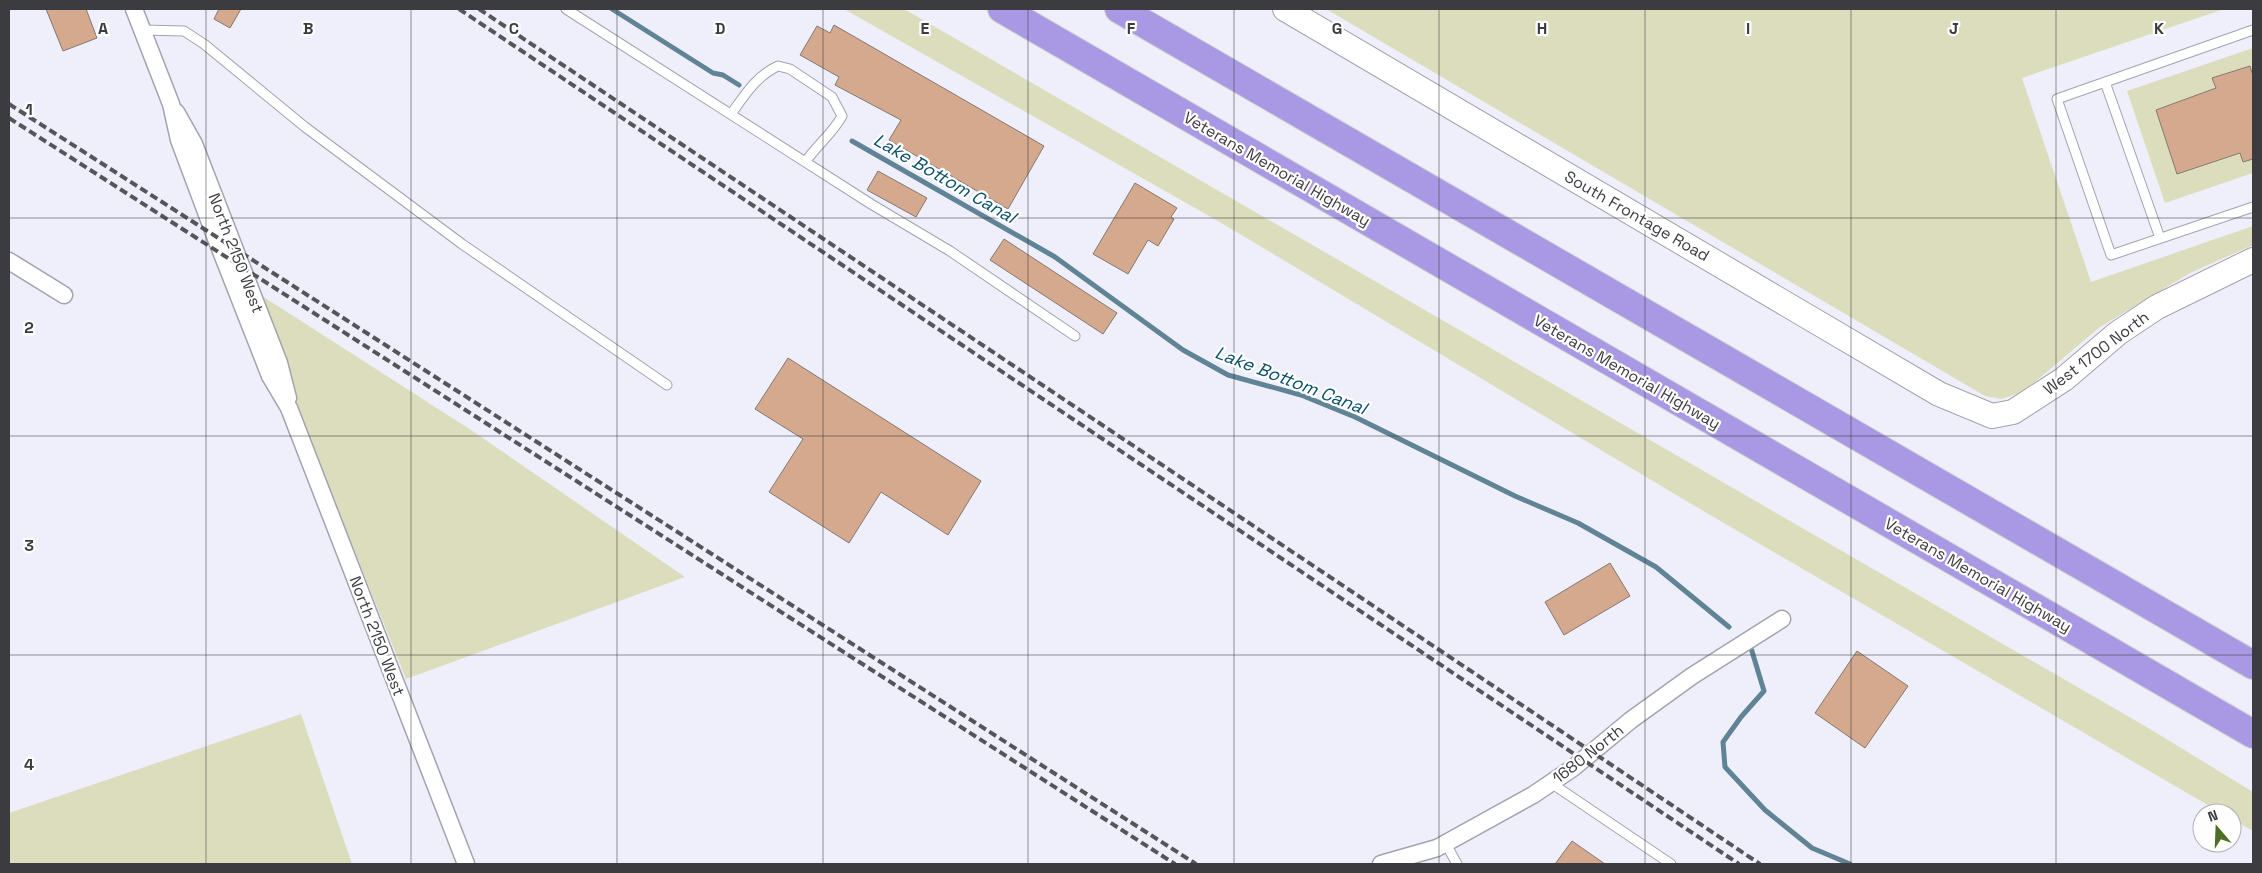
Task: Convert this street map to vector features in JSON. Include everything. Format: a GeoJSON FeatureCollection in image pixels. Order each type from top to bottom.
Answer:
{"type":"FeatureCollection","features":[{"type":"Feature","properties":{"kind":"highway","name":"Veterans Memorial Highway"},"geometry":{"type":"LineString","coordinates":[[1002,9],[2253,734]]}},
{"type":"Feature","properties":{"kind":"highway"},"geometry":{"type":"LineString","coordinates":[[1119,9],[2253,665]]}},
{"type":"Feature","properties":{"kind":"street","name":"North 2150 West"},"geometry":{"type":"LineString","coordinates":[[134,9],[171,104],[178,140],[215,236],[270,376],[289,408],[466,864]]}},
{"type":"Feature","properties":{"kind":"street","name":"South Frontage Road"},"geometry":{"type":"LineString","coordinates":[[1285,9],[1939,394],[1992,416]]}},
{"type":"Feature","properties":{"kind":"street","name":"West 1700 North"},"geometry":{"type":"LineString","coordinates":[[1992,416],[2012,412],[2058,383],[2118,333],[2157,307],[2253,260]]}},
{"type":"Feature","properties":{"kind":"street"},"geometry":{"type":"LineString","coordinates":[[9,261],[64,295]]}},
{"type":"Feature","properties":{"kind":"street","name":"1680 North"},"geometry":{"type":"LineString","coordinates":[[1381,864],[1428,852],[1501,815],[1573,768],[1631,720],[1692,676],[1782,619]]}},
{"type":"Feature","properties":{"kind":"lane"},"geometry":{"type":"LineString","coordinates":[[566,9],[871,204],[950,251],[1075,336]]}},
{"type":"Feature","properties":{"kind":"lane"},"geometry":{"type":"LineString","coordinates":[[142,30],[184,31],[204,44],[305,127],[462,244],[667,385]]}},
{"type":"Feature","properties":{"kind":"lane"},"geometry":{"type":"LineString","coordinates":[[2253,30],[2057,99],[2111,255],[2253,207]]}},
{"type":"Feature","properties":{"kind":"lane"},"geometry":{"type":"LineString","coordinates":[[731,114],[756,80],[762,75],[778,66],[790,69],[832,97],[842,116],[837,126],[816,146],[806,161]]}},
{"type":"Feature","properties":{"kind":"lane"},"geometry":{"type":"LineString","coordinates":[[2106,82],[2160,238]]}},
{"type":"Feature","properties":{"kind":"lane"},"geometry":{"type":"LineString","coordinates":[[1552,782],[1671,864]]}},
{"type":"Feature","properties":{"kind":"lane"},"geometry":{"type":"LineString","coordinates":[[1446,844],[1457,864]]}},
{"type":"Feature","properties":{"kind":"green space"},"geometry":{"type":"Polygon","coordinates":[[[844,9],[904,9],[2150,729],[2253,792],[2253,831],[2242,825],[2242,803],[2204,803],[1688,502],[1218,221],[844,9]]]}},
{"type":"Feature","properties":{"kind":"green space"},"geometry":{"type":"Polygon","coordinates":[[[1326,9],[2224,9],[2022,78],[2091,282],[2253,226],[2253,245],[2190,273],[2100,327],[2023,392],[2001,399],[1985,396],[1326,9]]]}},
{"type":"Feature","properties":{"kind":"green space"},"geometry":{"type":"Polygon","coordinates":[[[2253,48],[2253,76],[2250,66],[2213,78],[2216,88],[2156,110],[2177,174],[2240,153],[2243,162],[2253,159],[2253,173],[2165,203],[2127,91],[2253,48]]]}},
{"type":"Feature","properties":{"kind":"green space"},"geometry":{"type":"Polygon","coordinates":[[[259,294],[471,430],[685,577],[406,679],[298,410],[259,294]]]}},
{"type":"Feature","properties":{"kind":"green space"},"geometry":{"type":"Polygon","coordinates":[[[301,714],[352,864],[9,864],[9,813],[301,714]]]}},
{"type":"Feature","properties":{"kind":"building"},"geometry":{"type":"Polygon","coordinates":[[[46,9],[86,9],[97,38],[63,51],[46,9]]]}},
{"type":"Feature","properties":{"kind":"building"},"geometry":{"type":"Polygon","coordinates":[[[219,9],[241,9],[230,28],[214,19],[219,9]]]}},
{"type":"Feature","properties":{"kind":"building"},"geometry":{"type":"Polygon","coordinates":[[[834,25],[1044,146],[1008,209],[889,140],[901,120],[835,85],[839,77],[800,55],[817,26],[830,33],[834,25]]]}},
{"type":"Feature","properties":{"kind":"building"},"geometry":{"type":"Polygon","coordinates":[[[2250,66],[2253,76],[2253,159],[2243,162],[2240,153],[2177,174],[2156,110],[2216,88],[2212,78],[2250,66]]]}},
{"type":"Feature","properties":{"kind":"building"},"geometry":{"type":"Polygon","coordinates":[[[878,171],[927,198],[916,217],[867,190],[878,171]]]}},
{"type":"Feature","properties":{"kind":"building"},"geometry":{"type":"Polygon","coordinates":[[[1135,183],[1177,208],[1171,217],[1174,219],[1158,246],[1148,240],[1128,274],[1093,254],[1135,183]]]}},
{"type":"Feature","properties":{"kind":"building"},"geometry":{"type":"Polygon","coordinates":[[[1004,239],[1117,313],[1103,334],[990,260],[1004,239]]]}},
{"type":"Feature","properties":{"kind":"building"},"geometry":{"type":"Polygon","coordinates":[[[788,358],[981,481],[948,535],[881,492],[849,543],[769,492],[803,439],[755,409],[788,358]]]}},
{"type":"Feature","properties":{"kind":"building"},"geometry":{"type":"Polygon","coordinates":[[[1610,563],[1630,596],[1564,635],[1545,602],[1610,563]]]}},
{"type":"Feature","properties":{"kind":"building"},"geometry":{"type":"Polygon","coordinates":[[[1857,651],[1908,686],[1865,748],[1815,713],[1857,651]]]}},
{"type":"Feature","properties":{"kind":"building"},"geometry":{"type":"Polygon","coordinates":[[[1572,841],[1605,864],[1555,864],[1572,841]]]}},
{"type":"Feature","properties":{"kind":"waterway","name":"Lake Bottom Canal"},"geometry":{"type":"LineString","coordinates":[[612,9],[713,73],[723,75],[739,85]]}},
{"type":"Feature","properties":{"kind":"waterway","name":"Lake Bottom Canal"},"geometry":{"type":"LineString","coordinates":[[852,141],[1055,257],[1183,350],[1228,375],[1301,395],[1355,417],[1515,496],[1578,523],[1656,567],[1729,627]]}},
{"type":"Feature","properties":{"kind":"waterway","name":"Lake Bottom Canal"},"geometry":{"type":"LineString","coordinates":[[1751,648],[1764,691],[1741,717],[1723,742],[1725,767],[1765,810],[1812,848],[1850,864]]}},
{"type":"Feature","properties":{"kind":"railway"},"geometry":{"type":"LineString","coordinates":[[459,9],[1739,864]]}},
{"type":"Feature","properties":{"kind":"railway"},"geometry":{"type":"LineString","coordinates":[[479,9],[1760,864]]}},
{"type":"Feature","properties":{"kind":"railway"},"geometry":{"type":"LineString","coordinates":[[9,104],[1196,864]]}},
{"type":"Feature","properties":{"kind":"railway"},"geometry":{"type":"LineString","coordinates":[[9,118],[1175,864]]}}]}
